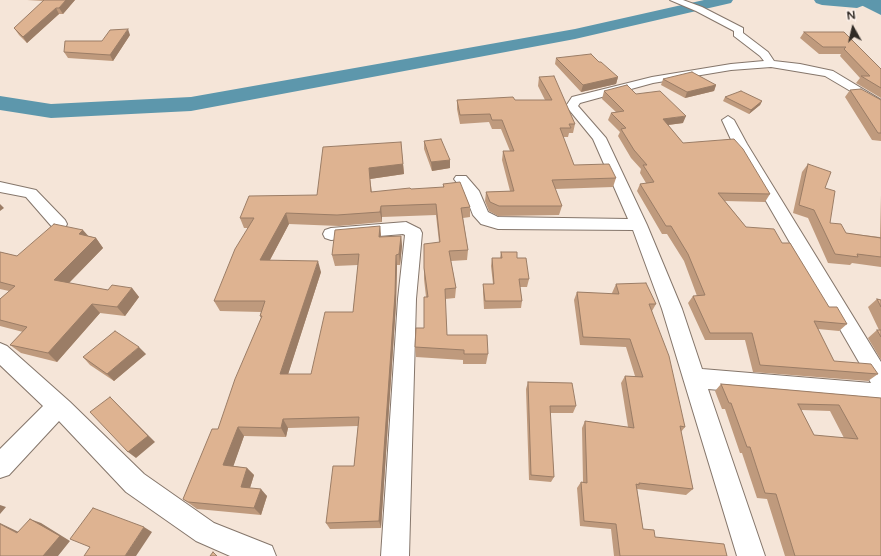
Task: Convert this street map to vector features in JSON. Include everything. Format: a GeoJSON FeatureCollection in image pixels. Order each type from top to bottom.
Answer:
{"type":"FeatureCollection","features":[{"type":"Feature","properties":{"kind":"street"},"geometry":{"type":"LineString","coordinates":[[674,0],[699,10],[739,30],[738,34],[764,54],[771,64]]}},
{"type":"Feature","properties":{"kind":"street"},"geometry":{"type":"LineString","coordinates":[[751,556],[672,309],[639,225],[599,138],[572,106],[576,100],[652,80],[731,67],[771,64],[805,68],[829,73],[881,105]]}},
{"type":"Feature","properties":{"kind":"street"},"geometry":{"type":"LineString","coordinates":[[728,120],[740,144],[881,380]]}},
{"type":"Feature","properties":{"kind":"street"},"geometry":{"type":"LineString","coordinates":[[461,179],[471,191],[481,215],[487,220],[498,223],[639,225]]}},
{"type":"Feature","properties":{"kind":"street"},"geometry":{"type":"LineString","coordinates":[[0,187],[31,193],[39,200],[59,224]]}},
{"type":"Feature","properties":{"kind":"street"},"geometry":{"type":"LineString","coordinates":[[331,234],[406,228],[414,233],[407,299],[395,556]]}},
{"type":"Feature","properties":{"kind":"street"},"geometry":{"type":"LineString","coordinates":[[0,352],[58,406],[135,483],[205,532],[262,556]]}},
{"type":"Feature","properties":{"kind":"street"},"geometry":{"type":"LineString","coordinates":[[694,378],[874,393],[881,388]]}},
{"type":"Feature","properties":{"kind":"street"},"geometry":{"type":"LineString","coordinates":[[0,466],[58,406]]}},
{"type":"Feature","properties":{"kind":"water"},"geometry":{"type":"Polygon","coordinates":[[[852,0],[881,0],[881,15],[857,3],[852,0]]]}},
{"type":"Feature","properties":{"kind":"building"},"geometry":{"type":"Polygon","coordinates":[[[44,0],[66,0],[59,8],[56,8],[23,37],[14,28],[44,0]]]}},
{"type":"Feature","properties":{"kind":"building"},"geometry":{"type":"Polygon","coordinates":[[[128,29],[110,55],[64,52],[65,41],[102,41],[110,30],[128,29]]]}},
{"type":"Feature","properties":{"kind":"building"},"geometry":{"type":"Polygon","coordinates":[[[804,32],[844,32],[881,69],[881,88],[861,76],[870,76],[844,49],[846,47],[823,47],[804,32]]]}},
{"type":"Feature","properties":{"kind":"building"},"geometry":{"type":"Polygon","coordinates":[[[591,54],[618,77],[583,85],[556,58],[591,54]]]}},
{"type":"Feature","properties":{"kind":"building"},"geometry":{"type":"Polygon","coordinates":[[[692,72],[716,85],[687,92],[663,79],[692,72]]]}},
{"type":"Feature","properties":{"kind":"building"},"geometry":{"type":"Polygon","coordinates":[[[554,76],[575,124],[569,124],[571,128],[560,128],[574,165],[609,164],[616,178],[552,180],[562,206],[499,206],[490,202],[486,192],[514,191],[503,151],[514,151],[502,120],[492,120],[490,114],[460,115],[457,100],[513,97],[515,100],[552,100],[539,77],[554,76]]]}},
{"type":"Feature","properties":{"kind":"building"},"geometry":{"type":"Polygon","coordinates":[[[627,85],[636,94],[660,91],[686,116],[663,119],[683,143],[734,139],[743,149],[770,194],[718,193],[746,227],[774,229],[782,243],[790,243],[829,307],[837,307],[847,324],[814,321],[834,361],[871,364],[878,374],[760,365],[752,333],[710,333],[693,296],[705,295],[688,254],[671,226],[666,226],[640,184],[654,182],[643,165],[647,165],[634,150],[621,129],[626,128],[611,113],[624,111],[604,91],[627,85]]]}},
{"type":"Feature","properties":{"kind":"building"},"geometry":{"type":"Polygon","coordinates":[[[861,89],[881,100],[881,133],[878,133],[850,90],[861,89]]]}},
{"type":"Feature","properties":{"kind":"building"},"geometry":{"type":"Polygon","coordinates":[[[741,91],[762,101],[751,110],[725,97],[741,91]]]}},
{"type":"Feature","properties":{"kind":"building"},"geometry":{"type":"Polygon","coordinates":[[[441,139],[450,160],[431,162],[424,141],[441,139]]]}},
{"type":"Feature","properties":{"kind":"building"},"geometry":{"type":"Polygon","coordinates":[[[401,142],[403,164],[369,168],[371,192],[410,188],[444,187],[443,184],[460,182],[470,207],[461,208],[468,250],[449,251],[456,288],[445,289],[447,335],[487,335],[488,354],[464,354],[464,350],[415,347],[416,328],[424,328],[424,297],[428,297],[424,268],[424,244],[440,242],[436,204],[381,206],[380,212],[337,215],[286,213],[260,260],[318,261],[280,374],[311,374],[325,312],[353,312],[359,254],[332,255],[335,230],[380,226],[379,237],[401,236],[399,254],[396,255],[395,294],[379,521],[326,523],[333,466],[354,466],[359,417],[283,419],[281,428],[238,427],[223,465],[247,468],[241,487],[261,489],[254,508],[188,502],[183,499],[212,429],[218,429],[235,379],[262,316],[260,316],[265,301],[214,301],[235,249],[254,218],[240,218],[249,196],[317,195],[323,147],[401,142]]]}},
{"type":"Feature","properties":{"kind":"building"},"geometry":{"type":"Polygon","coordinates":[[[808,164],[831,172],[825,188],[835,191],[830,223],[841,224],[846,233],[881,238],[881,257],[857,254],[858,257],[835,254],[814,210],[799,205],[808,164]]]}},
{"type":"Feature","properties":{"kind":"building"},"geometry":{"type":"Polygon","coordinates":[[[54,224],[83,230],[79,234],[96,238],[54,280],[108,290],[112,285],[132,288],[117,307],[92,304],[48,353],[10,345],[27,327],[0,320],[0,299],[15,286],[0,282],[0,252],[17,256],[54,224]]]}},
{"type":"Feature","properties":{"kind":"building"},"geometry":{"type":"Polygon","coordinates":[[[501,252],[517,252],[517,258],[526,258],[529,279],[519,279],[522,301],[485,301],[483,284],[494,284],[492,258],[502,258],[501,252]]]}},
{"type":"Feature","properties":{"kind":"building"},"geometry":{"type":"Polygon","coordinates":[[[646,283],[656,304],[649,304],[669,356],[685,427],[680,426],[693,489],[639,483],[639,485],[636,484],[643,529],[654,530],[655,537],[724,544],[727,556],[620,556],[616,524],[584,521],[581,482],[587,483],[585,421],[634,428],[625,376],[643,377],[630,339],[583,337],[577,292],[619,294],[616,284],[646,283]]]}},
{"type":"Feature","properties":{"kind":"building"},"geometry":{"type":"Polygon","coordinates":[[[877,299],[881,300],[881,307],[877,299]]]}},
{"type":"Feature","properties":{"kind":"building"},"geometry":{"type":"Polygon","coordinates":[[[877,330],[881,330],[881,337],[877,330]]]}},
{"type":"Feature","properties":{"kind":"building"},"geometry":{"type":"Polygon","coordinates":[[[115,331],[139,347],[107,374],[83,357],[115,331]]]}},
{"type":"Feature","properties":{"kind":"building"},"geometry":{"type":"Polygon","coordinates":[[[528,382],[572,383],[576,406],[550,406],[554,477],[531,475],[528,382]]]}},
{"type":"Feature","properties":{"kind":"building"},"geometry":{"type":"Polygon","coordinates":[[[721,384],[881,398],[881,556],[795,556],[776,494],[765,493],[750,447],[747,447],[731,403],[729,403],[721,384]],[[798,404],[814,435],[858,439],[839,405],[798,404]]]}},
{"type":"Feature","properties":{"kind":"building"},"geometry":{"type":"Polygon","coordinates":[[[110,397],[148,436],[128,452],[90,412],[110,397]]]}},
{"type":"Feature","properties":{"kind":"building"},"geometry":{"type":"Polygon","coordinates":[[[93,508],[144,527],[125,556],[84,556],[90,547],[70,539],[93,508]]]}},
{"type":"Feature","properties":{"kind":"building"},"geometry":{"type":"Polygon","coordinates":[[[30,519],[60,536],[43,556],[0,556],[0,524],[17,533],[30,519]]]}},
{"type":"Feature","properties":{"kind":"building"},"geometry":{"type":"Polygon","coordinates":[[[213,552],[217,556],[210,556],[213,552]]]}},
{"type":"Feature","properties":{"kind":"waterway"},"geometry":{"type":"LineString","coordinates":[[0,103],[51,111],[191,104],[575,34],[725,0]]}},
{"type":"Feature","properties":{"kind":"waterway"},"geometry":{"type":"LineString","coordinates":[[822,0],[857,3],[864,0]]}}]}
